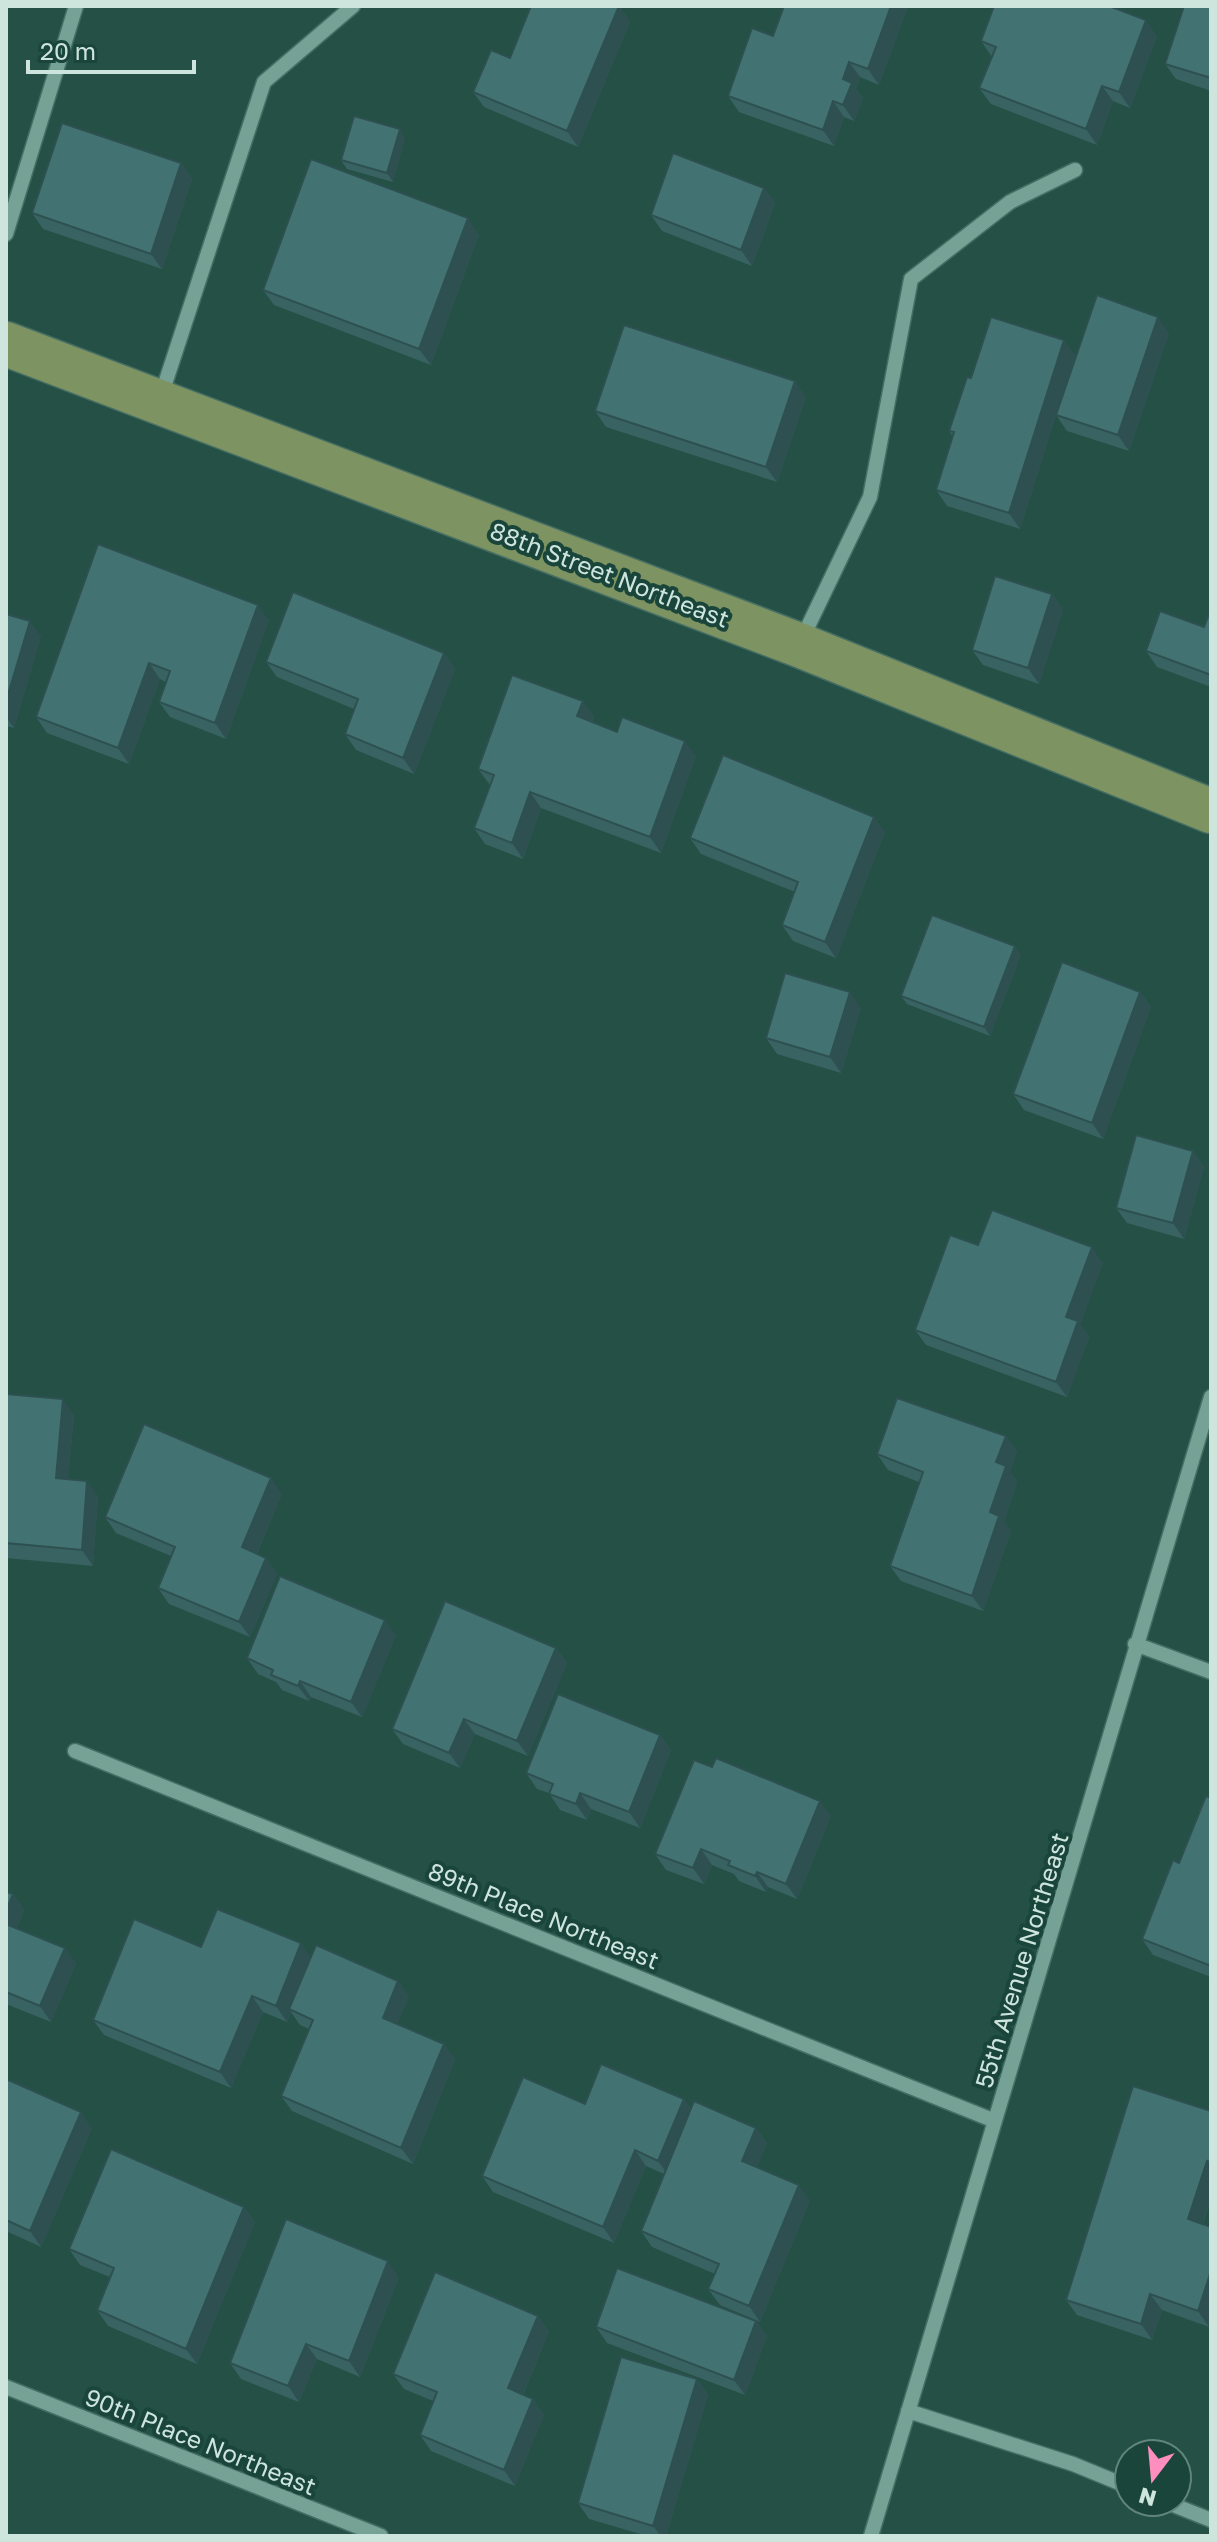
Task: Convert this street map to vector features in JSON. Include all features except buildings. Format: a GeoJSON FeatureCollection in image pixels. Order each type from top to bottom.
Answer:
{"type":"FeatureCollection","features":[{"type":"Feature","properties":{"kind":"main road","name":"88th Street Northeast"},"geometry":{"type":"LineString","coordinates":[[6,344],[799,645],[1211,811]]}},
{"type":"Feature","properties":{"kind":"street"},"geometry":{"type":"LineString","coordinates":[[6,234],[76,6]]}},
{"type":"Feature","properties":{"kind":"street"},"geometry":{"type":"LineString","coordinates":[[159,403],[264,82],[353,6]]}},
{"type":"Feature","properties":{"kind":"street"},"geometry":{"type":"LineString","coordinates":[[799,645],[870,497],[911,279],[1010,202],[1075,170]]}},
{"type":"Feature","properties":{"kind":"street","name":"55th Avenue Northeast"},"geometry":{"type":"LineString","coordinates":[[871,2536],[1211,1397]]}},
{"type":"Feature","properties":{"kind":"street"},"geometry":{"type":"LineString","coordinates":[[1135,1644],[1211,1672]]}},
{"type":"Feature","properties":{"kind":"street","name":"89th Place Northeast"},"geometry":{"type":"LineString","coordinates":[[75,1751],[995,2121]]}},
{"type":"Feature","properties":{"kind":"street","name":"90th Place Northeast"},"geometry":{"type":"LineString","coordinates":[[6,2387],[381,2536]]}},
{"type":"Feature","properties":{"kind":"street"},"geometry":{"type":"LineString","coordinates":[[908,2411],[1073,2464],[1113,2480]]}}]}
